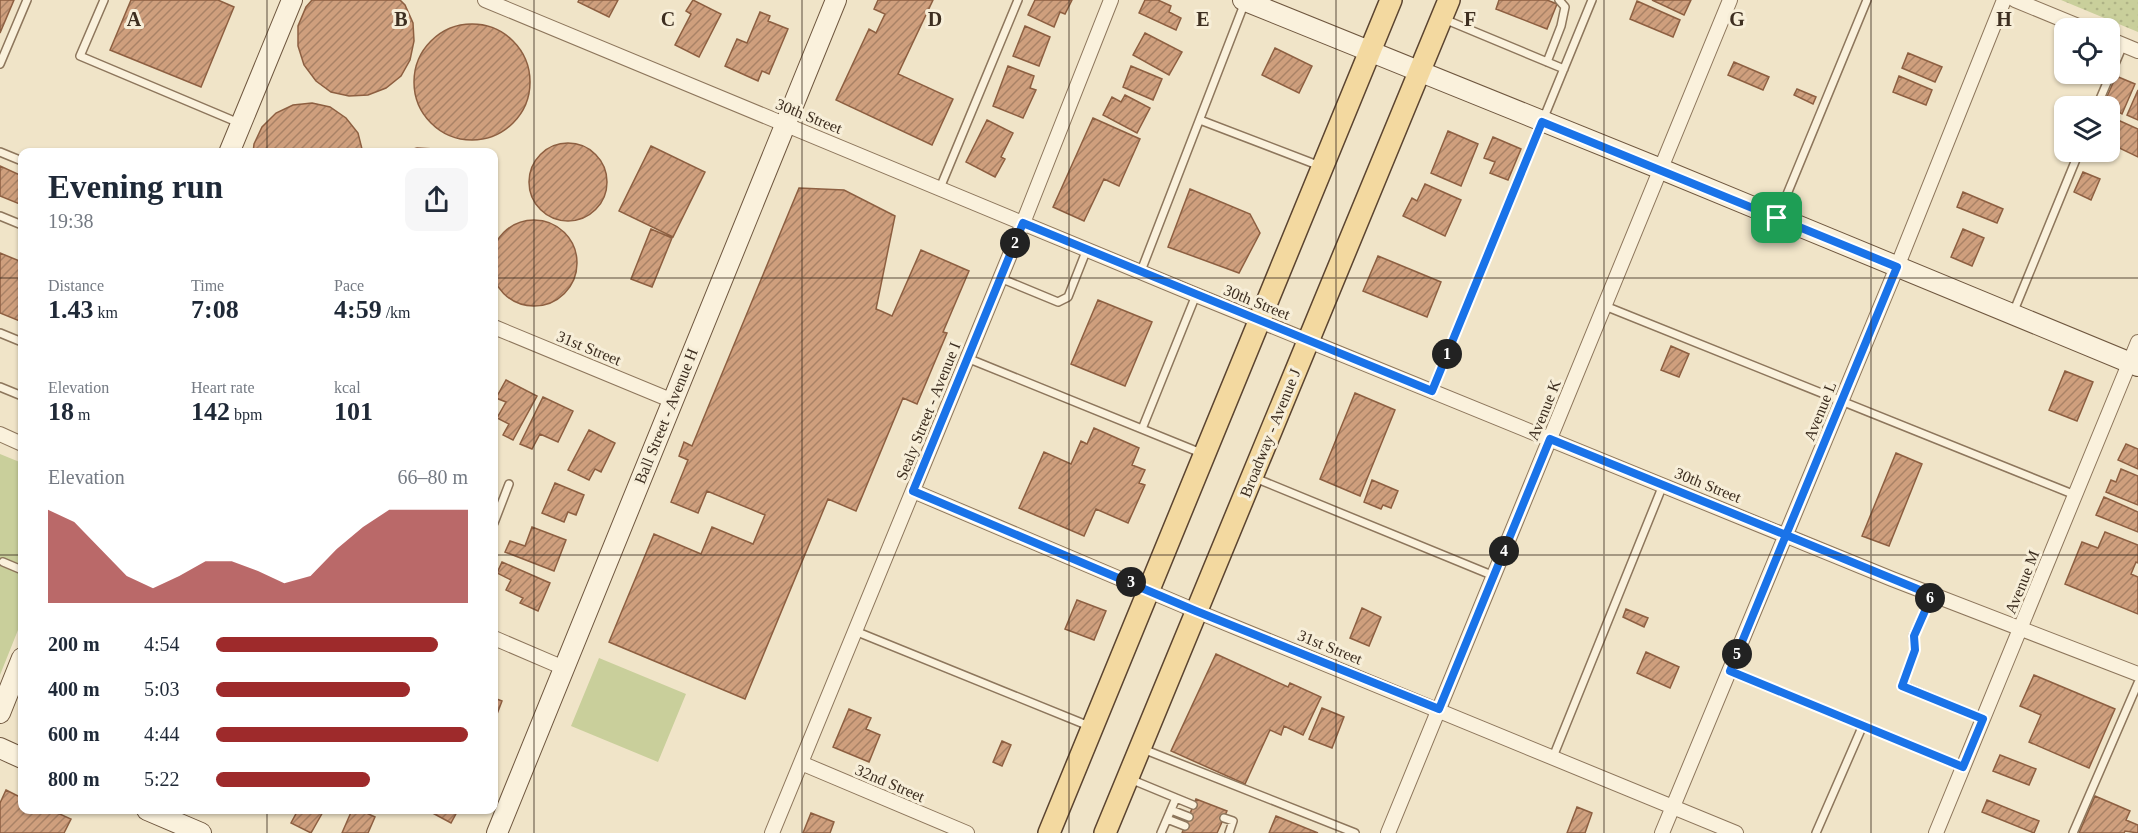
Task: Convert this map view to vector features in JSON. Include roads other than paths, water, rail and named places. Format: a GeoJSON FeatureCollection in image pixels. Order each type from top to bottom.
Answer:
{"type":"FeatureCollection","features":[{"type":"Feature","properties":{"kind":"main road"},"geometry":{"type":"LineString","coordinates":[[1049,833],[1390,0]]}},
{"type":"Feature","properties":{"kind":"main road","name":"Broadway - Avenue J"},"geometry":{"type":"LineString","coordinates":[[1105,833],[1446,9]]}},
{"type":"Feature","properties":{"kind":"street"},"geometry":{"type":"LineString","coordinates":[[231,148],[292,0]]}},
{"type":"Feature","properties":{"kind":"street","name":"30th Street"},"geometry":{"type":"LineString","coordinates":[[485,0],[1196,295],[1932,595],[2138,674]]}},
{"type":"Feature","properties":{"kind":"street","name":"Ball Street - Avenue H"},"geometry":{"type":"LineString","coordinates":[[497,833],[836,0]]}},
{"type":"Feature","properties":{"kind":"street","name":"Sealy Street - Avenue I"},"geometry":{"type":"LineString","coordinates":[[772,833],[1023,223],[1111,0]]}},
{"type":"Feature","properties":{"kind":"street"},"geometry":{"type":"LineString","coordinates":[[1244,0],[1661,169],[2134,365]]}},
{"type":"Feature","properties":{"kind":"street","name":"Avenue K"},"geometry":{"type":"LineString","coordinates":[[1388,833],[1730,0]]}},
{"type":"Feature","properties":{"kind":"street","name":"Avenue L"},"geometry":{"type":"LineString","coordinates":[[1662,833],[1897,267],[2004,0]]}},
{"type":"Feature","properties":{"kind":"street"},"geometry":{"type":"LineString","coordinates":[[2014,0],[2058,18]]}},
{"type":"Feature","properties":{"kind":"street"},"geometry":{"type":"LineString","coordinates":[[2122,45],[2138,51]]}},
{"type":"Feature","properties":{"kind":"street","name":"31st Street"},"geometry":{"type":"LineString","coordinates":[[498,329],[673,401]]}},
{"type":"Feature","properties":{"kind":"street","name":"Avenue M"},"geometry":{"type":"LineString","coordinates":[[1936,833],[2075,495],[2134,365],[2138,342]]}},
{"type":"Feature","properties":{"kind":"street"},"geometry":{"type":"LineString","coordinates":[[0,435],[18,442]]}},
{"type":"Feature","properties":{"kind":"street","name":"31st Street"},"geometry":{"type":"LineString","coordinates":[[913,491],[1196,611],[1736,833]]}},
{"type":"Feature","properties":{"kind":"street"},"geometry":{"type":"LineString","coordinates":[[498,640],[564,668]]}},
{"type":"Feature","properties":{"kind":"street"},"geometry":{"type":"LineString","coordinates":[[0,713],[18,668]]}},
{"type":"Feature","properties":{"kind":"street"},"geometry":{"type":"LineString","coordinates":[[0,748],[18,756]]}},
{"type":"Feature","properties":{"kind":"street","name":"32nd Street"},"geometry":{"type":"LineString","coordinates":[[801,763],[967,833]]}},
{"type":"Feature","properties":{"kind":"street"},"geometry":{"type":"LineString","coordinates":[[156,814],[201,833]]}},
{"type":"Feature","properties":{"kind":"lane"},"geometry":{"type":"LineString","coordinates":[[0,64],[27,0]]}},
{"type":"Feature","properties":{"kind":"lane"},"geometry":{"type":"LineString","coordinates":[[104,0],[80,56],[241,124]]}},
{"type":"Feature","properties":{"kind":"lane"},"geometry":{"type":"LineString","coordinates":[[940,188],[1018,0]]}},
{"type":"Feature","properties":{"kind":"lane"},"geometry":{"type":"LineString","coordinates":[[1141,271],[1244,0]]}},
{"type":"Feature","properties":{"kind":"lane"},"geometry":{"type":"LineString","coordinates":[[1547,62],[1561,26],[1565,7],[1559,0]]}},
{"type":"Feature","properties":{"kind":"lane"},"geometry":{"type":"LineString","coordinates":[[1432,391],[1592,0]]}},
{"type":"Feature","properties":{"kind":"lane"},"geometry":{"type":"LineString","coordinates":[[1777,218],[1867,0]]}},
{"type":"Feature","properties":{"kind":"lane"},"geometry":{"type":"LineString","coordinates":[[1446,9],[1564,69]]}},
{"type":"Feature","properties":{"kind":"lane"},"geometry":{"type":"LineString","coordinates":[[2101,96],[2122,45]]}},
{"type":"Feature","properties":{"kind":"lane"},"geometry":{"type":"LineString","coordinates":[[1200,120],[1322,167]]}},
{"type":"Feature","properties":{"kind":"lane"},"geometry":{"type":"LineString","coordinates":[[0,152],[18,159]]}},
{"type":"Feature","properties":{"kind":"lane"},"geometry":{"type":"LineString","coordinates":[[2012,315],[2075,162]]}},
{"type":"Feature","properties":{"kind":"lane"},"geometry":{"type":"LineString","coordinates":[[0,216],[18,223]]}},
{"type":"Feature","properties":{"kind":"lane"},"geometry":{"type":"LineString","coordinates":[[1000,278],[1058,302],[1068,297],[1087,249]]}},
{"type":"Feature","properties":{"kind":"lane"},"geometry":{"type":"LineString","coordinates":[[1142,429],[1196,295]]}},
{"type":"Feature","properties":{"kind":"lane"},"geometry":{"type":"LineString","coordinates":[[1605,306],[2075,495]]}},
{"type":"Feature","properties":{"kind":"lane"},"geometry":{"type":"LineString","coordinates":[[0,333],[18,340]]}},
{"type":"Feature","properties":{"kind":"lane"},"geometry":{"type":"LineString","coordinates":[[967,358],[1205,455]]}},
{"type":"Feature","properties":{"kind":"lane"},"geometry":{"type":"LineString","coordinates":[[0,387],[18,394]]}},
{"type":"Feature","properties":{"kind":"lane"},"geometry":{"type":"LineString","coordinates":[[1252,477],[1494,576]]}},
{"type":"Feature","properties":{"kind":"lane"},"geometry":{"type":"LineString","coordinates":[[498,513],[509,484]]}},
{"type":"Feature","properties":{"kind":"lane"},"geometry":{"type":"LineString","coordinates":[[1552,757],[1663,485]]}},
{"type":"Feature","properties":{"kind":"lane"},"geometry":{"type":"LineString","coordinates":[[3,562],[18,568]]}},
{"type":"Feature","properties":{"kind":"lane"},"geometry":{"type":"LineString","coordinates":[[1932,595],[1914,636],[1915,650],[1902,686],[1983,719]]}},
{"type":"Feature","properties":{"kind":"lane"},"geometry":{"type":"LineString","coordinates":[[855,631],[1093,727]]}},
{"type":"Feature","properties":{"kind":"lane"},"geometry":{"type":"LineString","coordinates":[[1730,671],[1963,767]]}},
{"type":"Feature","properties":{"kind":"lane"},"geometry":{"type":"LineString","coordinates":[[2073,833],[2138,683]]}},
{"type":"Feature","properties":{"kind":"lane"},"geometry":{"type":"LineString","coordinates":[[1816,833],[1863,726]]}},
{"type":"Feature","properties":{"kind":"lane"},"geometry":{"type":"LineString","coordinates":[[1140,748],[1355,833]]}},
{"type":"Feature","properties":{"kind":"lane"},"geometry":{"type":"LineString","coordinates":[[1128,778],[1193,805]]}},
{"type":"Feature","properties":{"kind":"lane"},"geometry":{"type":"LineString","coordinates":[[1161,833],[1176,798]]}},
{"type":"Feature","properties":{"kind":"lane"},"geometry":{"type":"LineString","coordinates":[[1171,810],[1189,817]]}},
{"type":"Feature","properties":{"kind":"lane"},"geometry":{"type":"LineString","coordinates":[[1219,829],[1229,833],[1233,821],[1224,818]]}},
{"type":"Feature","properties":{"kind":"lane"},"geometry":{"type":"LineString","coordinates":[[1167,819],[1185,826]]}}]}
